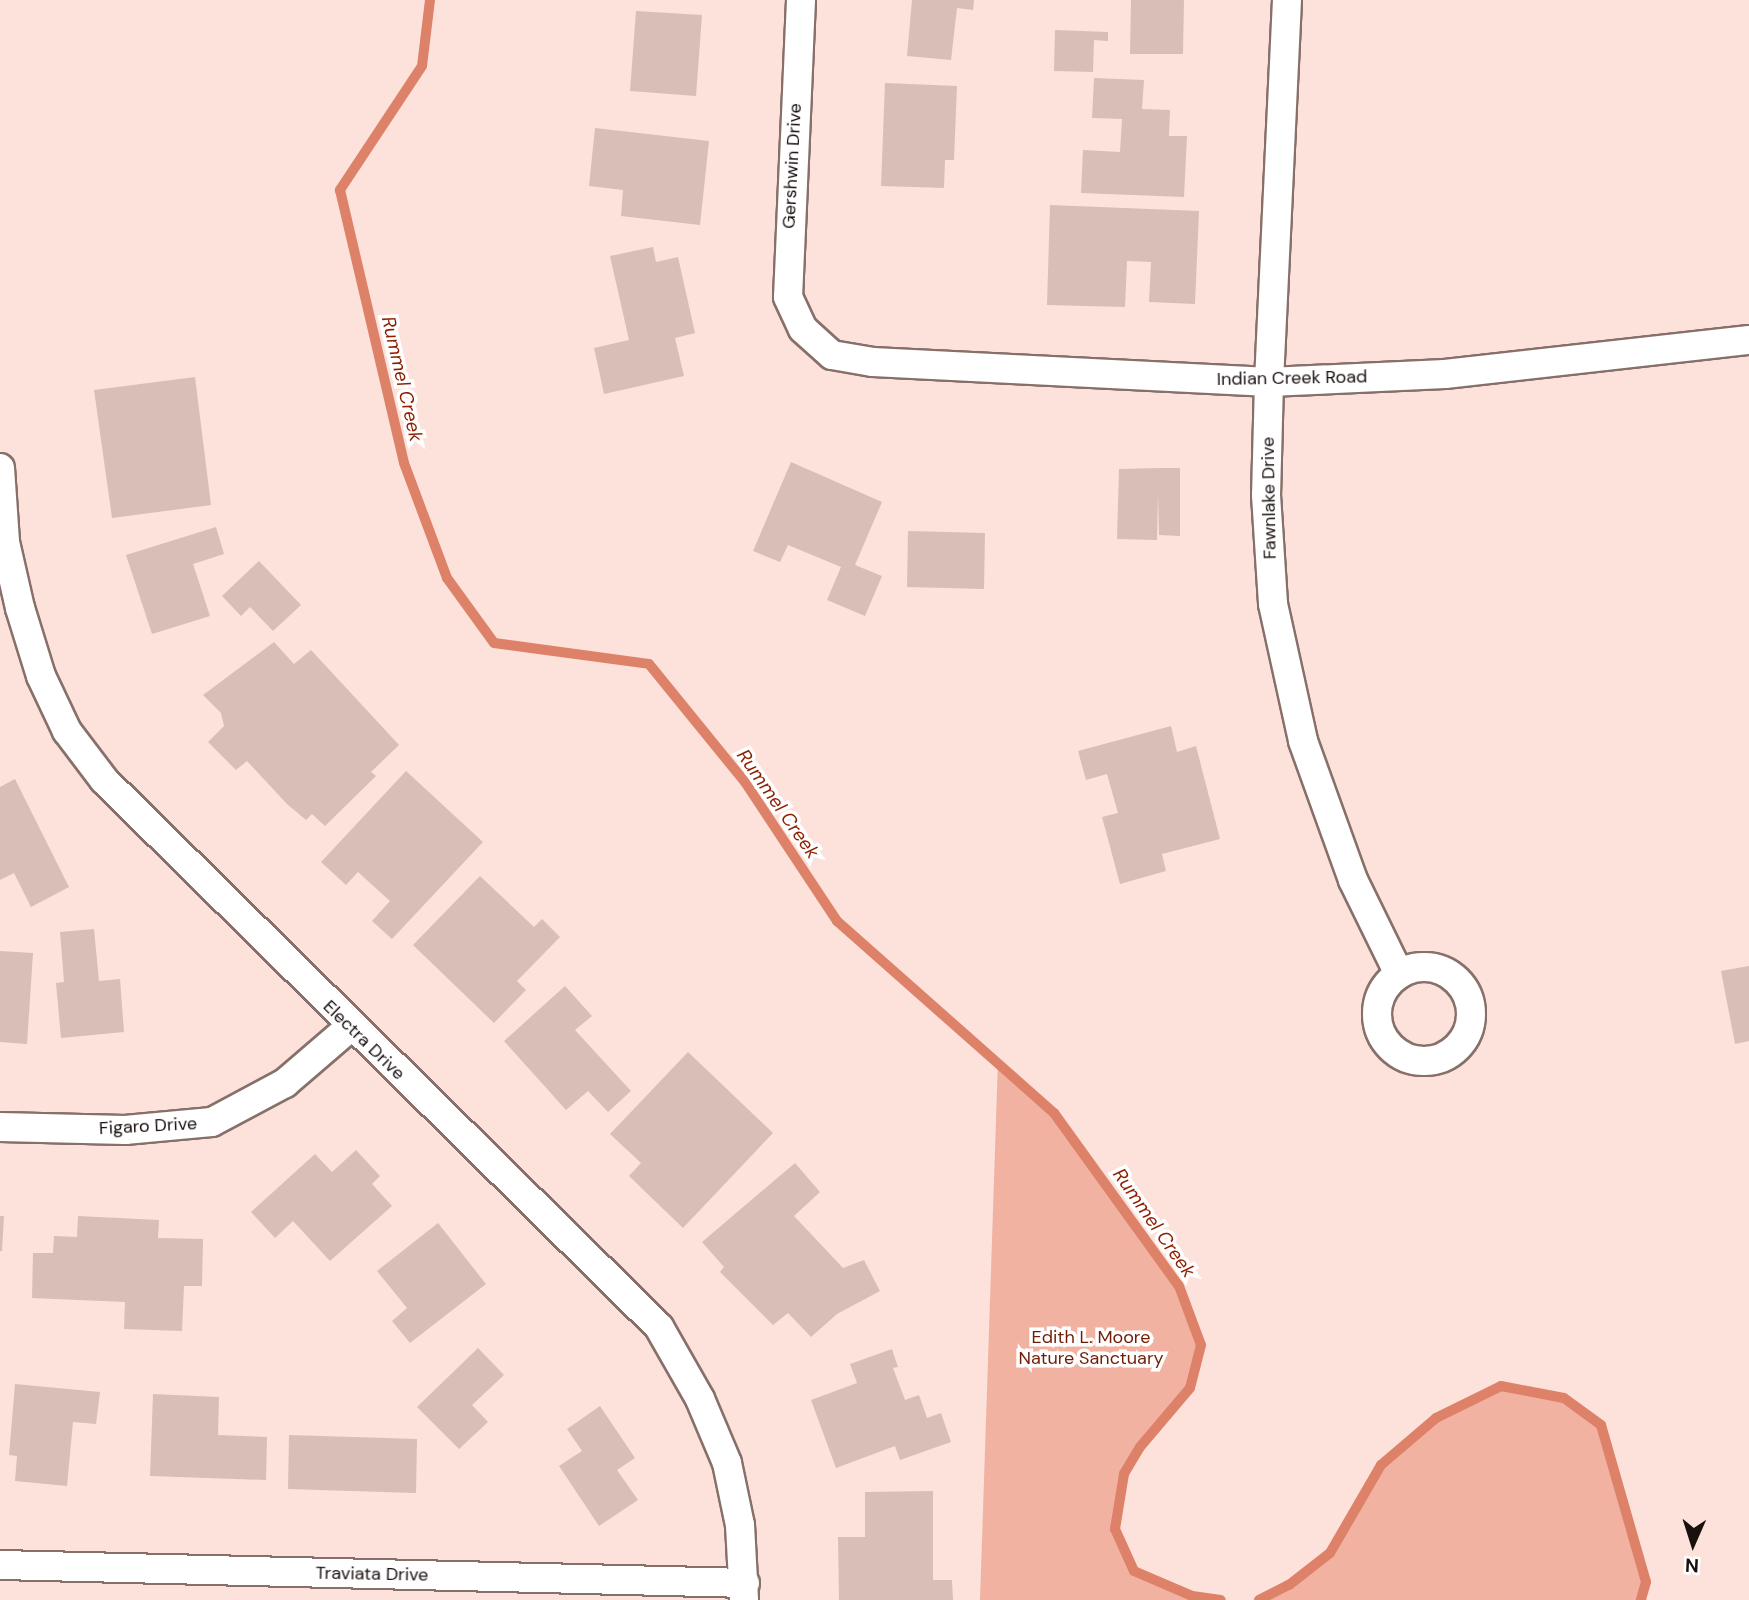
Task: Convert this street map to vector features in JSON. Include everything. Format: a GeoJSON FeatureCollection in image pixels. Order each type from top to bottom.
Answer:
{"type":"FeatureCollection","features":[{"type":"Feature","properties":{"kind":"street","name":"Gershwin Drive"},"geometry":{"type":"LineString","coordinates":[[801,0],[787,268],[788,297],[803,329]]}},
{"type":"Feature","properties":{"kind":"street","name":"Fawnlake Drive"},"geometry":{"type":"LineString","coordinates":[[1287,0],[1266,495],[1279,632],[1308,753],[1353,880],[1399,974]]}},
{"type":"Feature","properties":{"kind":"street","name":"Indian Creek Road"},"geometry":{"type":"LineString","coordinates":[[803,329],[832,355],[873,362],[1269,382],[1445,374],[1749,340]]}},
{"type":"Feature","properties":{"kind":"street","name":"Electra Drive"},"geometry":{"type":"LineString","coordinates":[[0,468],[5,542],[20,608],[41,676],[67,731],[104,780],[350,1027],[586,1251],[659,1327],[700,1399],[727,1463],[740,1525],[745,1592]]}},
{"type":"Feature","properties":{"kind":"street","name":"Figaro Drive"},"geometry":{"type":"LineString","coordinates":[[0,1127],[125,1130],[212,1122],[285,1083],[350,1027]]}},
{"type":"Feature","properties":{"kind":"street","name":"Traviata Drive"},"geometry":{"type":"LineString","coordinates":[[0,1566],[745,1592]]}},
{"type":"Feature","properties":{"kind":"green space","name":"Edith L. Moore Nature Sanctuary"},"geometry":{"type":"Polygon","coordinates":[[[998,1060],[1054,1113],[1179,1287],[1201,1345],[1190,1388],[1140,1447],[1124,1474],[1116,1529],[1134,1572],[1192,1596],[1221,1600],[980,1600],[998,1060]]]}},
{"type":"Feature","properties":{"kind":"green space"},"geometry":{"type":"Polygon","coordinates":[[[1501,1386],[1564,1398],[1601,1425],[1646,1582],[1641,1600],[1259,1600],[1289,1585],[1330,1553],[1381,1465],[1436,1418],[1501,1386]]]}},
{"type":"Feature","properties":{"kind":"building"},"geometry":{"type":"Polygon","coordinates":[[[912,0],[974,0],[973,10],[957,8],[951,60],[907,56],[912,0]]]}},
{"type":"Feature","properties":{"kind":"building"},"geometry":{"type":"Polygon","coordinates":[[[1131,0],[1184,0],[1183,54],[1130,54],[1131,0]]]}},
{"type":"Feature","properties":{"kind":"building"},"geometry":{"type":"Polygon","coordinates":[[[636,11],[702,15],[696,96],[630,91],[636,11]]]}},
{"type":"Feature","properties":{"kind":"building"},"geometry":{"type":"Polygon","coordinates":[[[1055,30],[1108,32],[1108,41],[1094,40],[1093,72],[1054,71],[1055,30]]]}},
{"type":"Feature","properties":{"kind":"building"},"geometry":{"type":"Polygon","coordinates":[[[1094,78],[1144,80],[1142,109],[1170,110],[1169,136],[1187,136],[1184,197],[1081,193],[1083,150],[1120,152],[1122,119],[1092,118],[1094,78]]]}},
{"type":"Feature","properties":{"kind":"building"},"geometry":{"type":"Polygon","coordinates":[[[885,83],[957,86],[954,160],[945,160],[944,188],[881,186],[885,83]]]}},
{"type":"Feature","properties":{"kind":"building"},"geometry":{"type":"Polygon","coordinates":[[[595,128],[709,141],[700,225],[621,216],[623,190],[589,186],[595,128]]]}},
{"type":"Feature","properties":{"kind":"building"},"geometry":{"type":"Polygon","coordinates":[[[1050,205],[1199,211],[1195,304],[1149,302],[1151,262],[1127,261],[1125,307],[1047,305],[1050,205]]]}},
{"type":"Feature","properties":{"kind":"building"},"geometry":{"type":"Polygon","coordinates":[[[653,247],[656,262],[678,257],[695,333],[675,338],[684,376],[604,394],[594,348],[629,340],[610,256],[653,247]]]}},
{"type":"Feature","properties":{"kind":"building"},"geometry":{"type":"Polygon","coordinates":[[[195,377],[211,505],[112,518],[94,390],[195,377]]]}},
{"type":"Feature","properties":{"kind":"building"},"geometry":{"type":"Polygon","coordinates":[[[791,462],[882,502],[855,565],[882,576],[865,616],[827,600],[841,567],[788,545],[780,562],[753,551],[791,462]]]}},
{"type":"Feature","properties":{"kind":"building"},"geometry":{"type":"Polygon","coordinates":[[[1180,468],[1180,536],[1159,535],[1158,493],[1157,540],[1117,539],[1119,469],[1180,468]]]}},
{"type":"Feature","properties":{"kind":"building"},"geometry":{"type":"Polygon","coordinates":[[[216,527],[224,554],[193,564],[210,616],[152,634],[126,555],[216,527]]]}},
{"type":"Feature","properties":{"kind":"building"},"geometry":{"type":"Polygon","coordinates":[[[908,531],[985,533],[984,589],[907,587],[908,531]]]}},
{"type":"Feature","properties":{"kind":"building"},"geometry":{"type":"Polygon","coordinates":[[[259,561],[301,605],[273,631],[250,607],[241,616],[222,596],[259,561]]]}},
{"type":"Feature","properties":{"kind":"building"},"geometry":{"type":"Polygon","coordinates":[[[274,642],[294,664],[311,650],[399,745],[371,772],[376,776],[325,826],[312,814],[306,820],[287,804],[247,761],[236,770],[208,742],[224,726],[221,713],[203,695],[274,642]]]}},
{"type":"Feature","properties":{"kind":"building"},"geometry":{"type":"Polygon","coordinates":[[[1171,726],[1177,752],[1196,746],[1220,839],[1162,854],[1166,871],[1120,884],[1102,817],[1118,813],[1107,774],[1086,780],[1078,751],[1171,726]]]}},
{"type":"Feature","properties":{"kind":"building"},"geometry":{"type":"Polygon","coordinates":[[[406,771],[483,842],[392,939],[372,921],[390,901],[358,872],[346,885],[321,862],[406,771]]]}},
{"type":"Feature","properties":{"kind":"building"},"geometry":{"type":"Polygon","coordinates":[[[15,779],[69,887],[31,907],[14,873],[0,880],[0,787],[15,779]]]}},
{"type":"Feature","properties":{"kind":"building"},"geometry":{"type":"Polygon","coordinates":[[[480,876],[534,927],[542,919],[560,937],[517,981],[526,990],[494,1023],[413,945],[480,876]]]}},
{"type":"Feature","properties":{"kind":"building"},"geometry":{"type":"Polygon","coordinates":[[[94,929],[99,981],[120,979],[124,1032],[61,1038],[56,983],[64,982],[60,932],[94,929]]]}},
{"type":"Feature","properties":{"kind":"building"},"geometry":{"type":"Polygon","coordinates":[[[0,951],[33,953],[27,1044],[0,1042],[0,951]]]}},
{"type":"Feature","properties":{"kind":"building"},"geometry":{"type":"Polygon","coordinates":[[[1749,966],[1749,1041],[1735,1044],[1721,971],[1749,966]]]}},
{"type":"Feature","properties":{"kind":"building"},"geometry":{"type":"Polygon","coordinates":[[[565,986],[592,1016],[575,1030],[631,1091],[608,1112],[588,1091],[566,1110],[504,1041],[565,986]]]}},
{"type":"Feature","properties":{"kind":"building"},"geometry":{"type":"Polygon","coordinates":[[[688,1052],[773,1133],[683,1228],[629,1176],[641,1163],[610,1134],[688,1052]]]}},
{"type":"Feature","properties":{"kind":"building"},"geometry":{"type":"Polygon","coordinates":[[[356,1150],[380,1176],[372,1184],[392,1206],[330,1261],[293,1221],[275,1238],[251,1212],[315,1154],[332,1172],[356,1150]]]}},
{"type":"Feature","properties":{"kind":"building"},"geometry":{"type":"Polygon","coordinates":[[[795,1163],[820,1192],[794,1216],[843,1268],[864,1260],[880,1291],[837,1314],[811,1337],[788,1313],[773,1325],[720,1272],[724,1267],[702,1242],[795,1163]]]}},
{"type":"Feature","properties":{"kind":"building"},"geometry":{"type":"Polygon","coordinates":[[[0,1216],[4,1216],[2,1251],[0,1251],[0,1216]]]}},
{"type":"Feature","properties":{"kind":"building"},"geometry":{"type":"Polygon","coordinates":[[[78,1216],[159,1220],[158,1238],[203,1239],[202,1286],[184,1286],[182,1331],[124,1329],[125,1302],[32,1298],[33,1253],[53,1253],[54,1236],[77,1237],[78,1216]]]}},
{"type":"Feature","properties":{"kind":"building"},"geometry":{"type":"Polygon","coordinates":[[[438,1223],[486,1284],[410,1343],[392,1321],[407,1308],[377,1271],[438,1223]]]}},
{"type":"Feature","properties":{"kind":"building"},"geometry":{"type":"Polygon","coordinates":[[[478,1348],[504,1375],[472,1405],[488,1422],[459,1449],[417,1407],[478,1348]]]}},
{"type":"Feature","properties":{"kind":"building"},"geometry":{"type":"Polygon","coordinates":[[[892,1349],[898,1367],[893,1368],[905,1400],[919,1395],[927,1418],[941,1413],[951,1442],[900,1460],[895,1446],[836,1468],[811,1400],[857,1383],[850,1364],[892,1349]]]}},
{"type":"Feature","properties":{"kind":"building"},"geometry":{"type":"Polygon","coordinates":[[[15,1384],[100,1392],[96,1424],[73,1422],[67,1486],[15,1481],[17,1456],[9,1455],[15,1384]]]}},
{"type":"Feature","properties":{"kind":"building"},"geometry":{"type":"Polygon","coordinates":[[[153,1394],[219,1397],[218,1435],[267,1437],[266,1480],[150,1476],[153,1394]]]}},
{"type":"Feature","properties":{"kind":"building"},"geometry":{"type":"Polygon","coordinates":[[[600,1406],[635,1458],[617,1470],[638,1500],[599,1526],[559,1466],[582,1451],[567,1429],[600,1406]]]}},
{"type":"Feature","properties":{"kind":"building"},"geometry":{"type":"Polygon","coordinates":[[[289,1435],[417,1439],[416,1493],[288,1489],[289,1435]]]}},
{"type":"Feature","properties":{"kind":"building"},"geometry":{"type":"Polygon","coordinates":[[[933,1491],[933,1580],[952,1580],[953,1600],[839,1600],[838,1537],[865,1537],[865,1492],[933,1491]]]}},
{"type":"Feature","properties":{"kind":"waterway","name":"Rummel Creek"},"geometry":{"type":"LineString","coordinates":[[430,0],[422,66],[340,190],[404,463],[447,578],[494,643],[649,664],[745,782],[837,921],[1054,1113],[1179,1286],[1201,1345],[1190,1388],[1140,1447],[1124,1474],[1115,1529],[1134,1571],[1192,1596],[1221,1600]]}},
{"type":"Feature","properties":{"kind":"waterway","name":"Rummel Creek"},"geometry":{"type":"LineString","coordinates":[[1259,1600],[1289,1585],[1330,1553],[1381,1465],[1436,1418],[1501,1386],[1564,1398],[1601,1425],[1646,1582],[1641,1600]]}}]}
